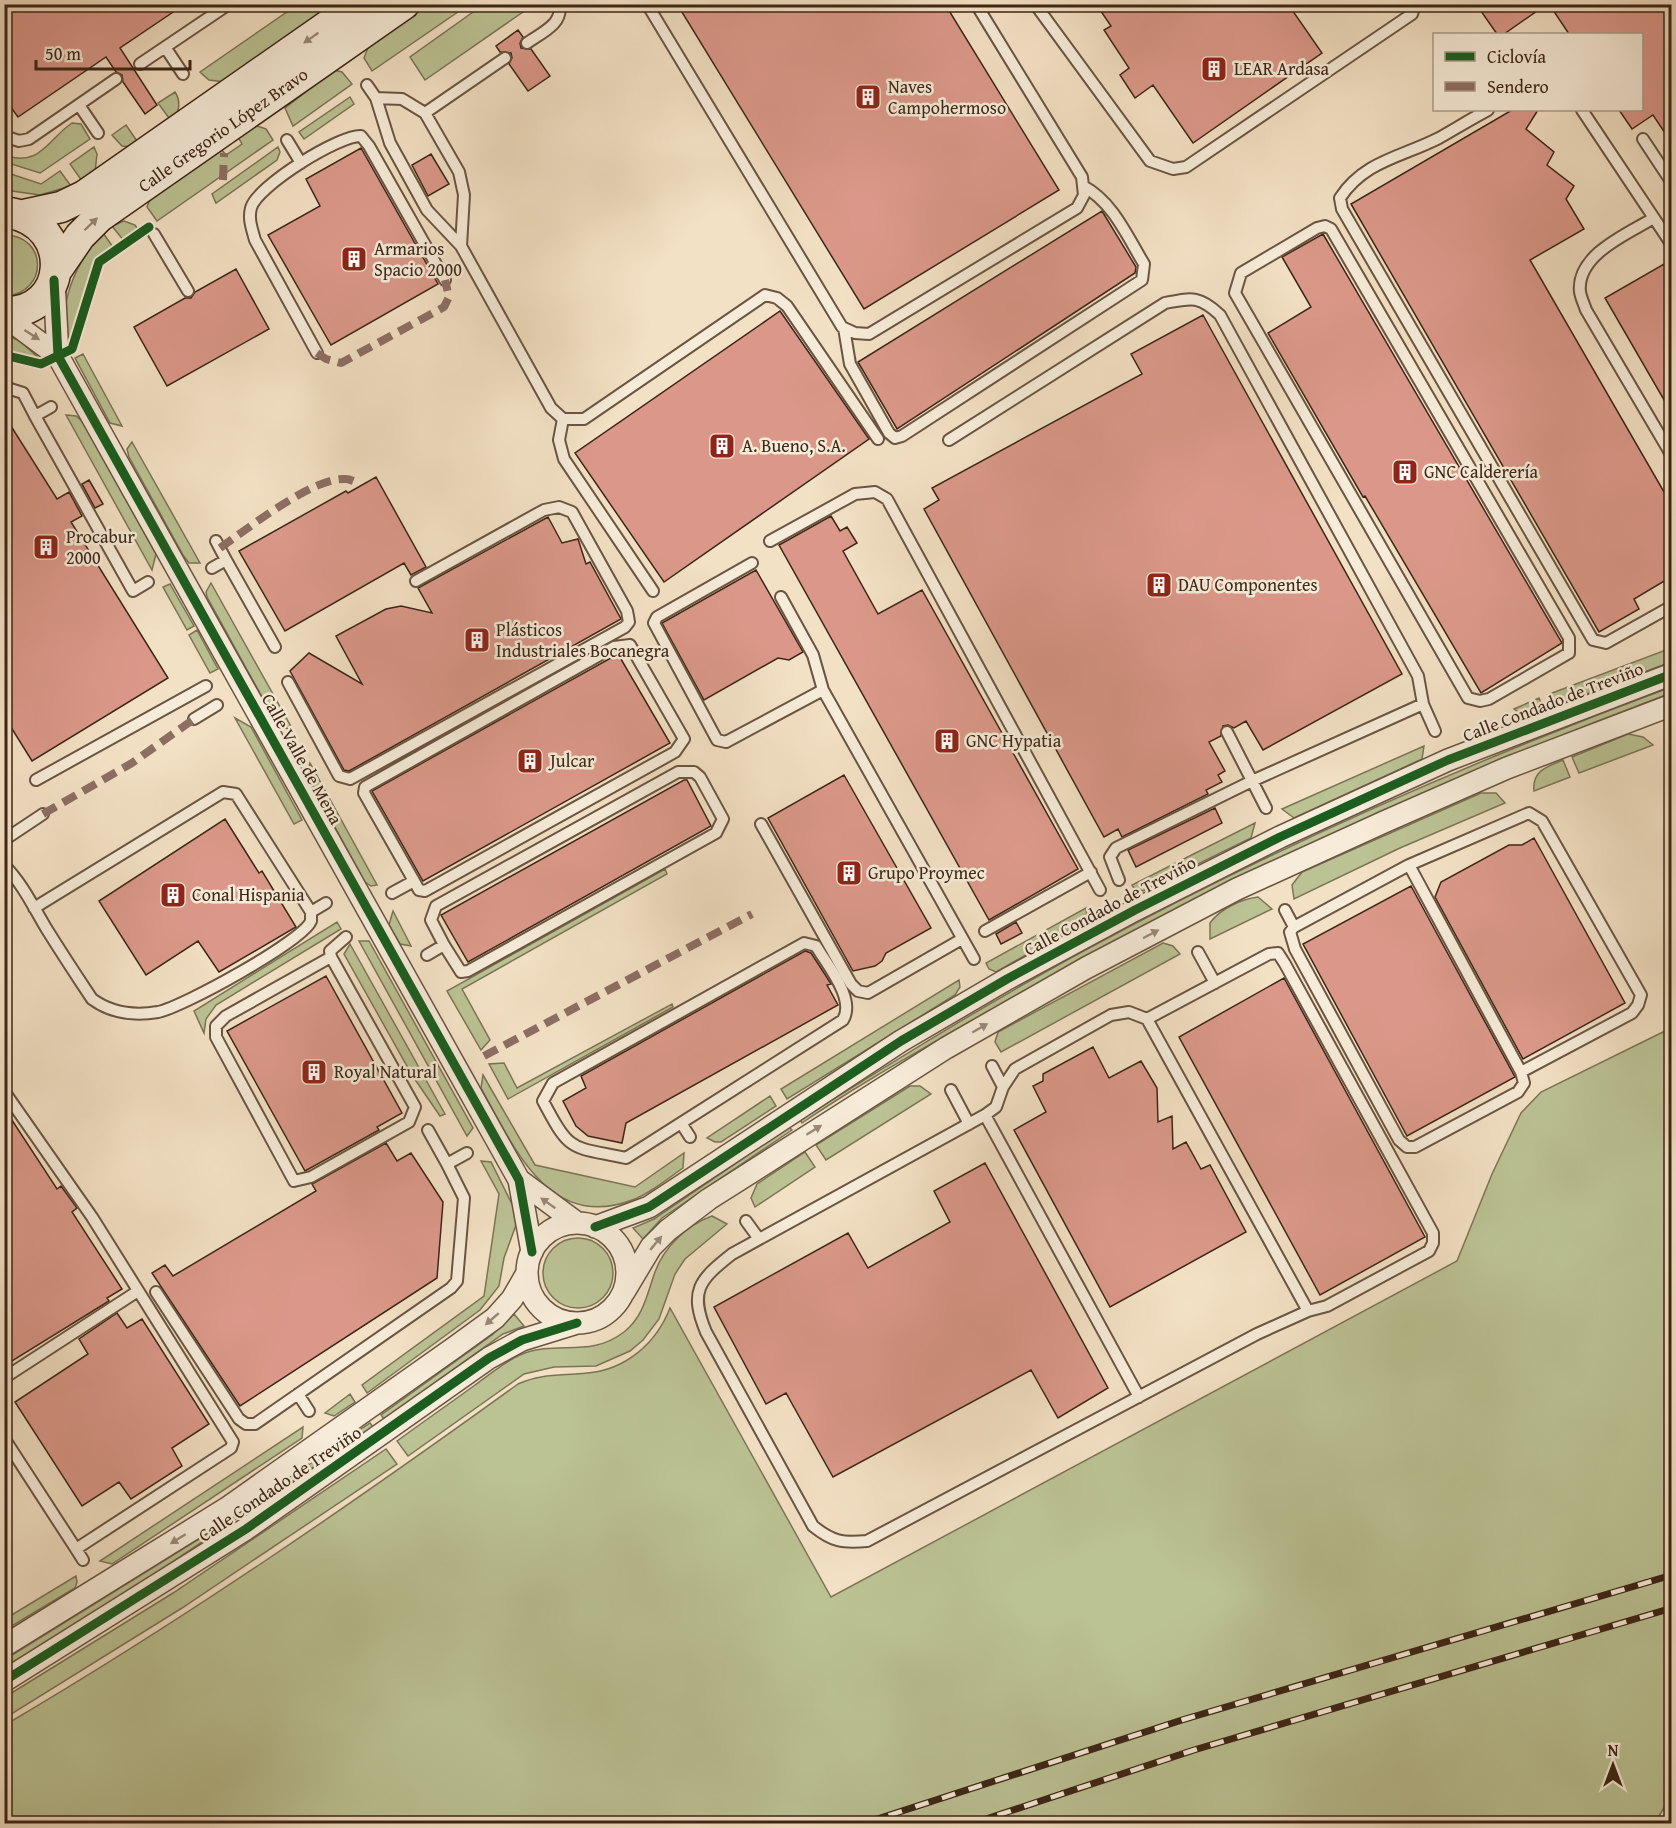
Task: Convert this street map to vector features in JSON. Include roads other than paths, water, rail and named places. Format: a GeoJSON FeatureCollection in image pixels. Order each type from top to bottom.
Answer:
{"type":"FeatureCollection","features":[{"type":"Feature","properties":{"kind":"main road","name":"Calle Gregorio López Bravo"},"geometry":{"type":"LineString","coordinates":[[10,212],[61,207],[84,196],[359,4]]}},
{"type":"Feature","properties":{"kind":"main road","name":"Calle Gregorio López Bravo"},"geometry":{"type":"LineString","coordinates":[[4,314],[32,305],[48,291],[55,275],[80,236],[99,217],[404,4]]}},
{"type":"Feature","properties":{"kind":"main road"},"geometry":{"type":"LineString","coordinates":[[10,212],[39,224],[50,237],[56,254],[55,275]]}},
{"type":"Feature","properties":{"kind":"street","name":"Calle Valle de Mena"},"geometry":{"type":"LineString","coordinates":[[55,275],[58,356]]}},
{"type":"Feature","properties":{"kind":"street","name":"Calle Valle de Mena"},"geometry":{"type":"LineString","coordinates":[[4,314],[58,356],[519,1180],[531,1252]]}},
{"type":"Feature","properties":{"kind":"street","name":"Calle Condado de Treviño"},"geometry":{"type":"LineString","coordinates":[[586,1225],[649,1207],[902,1041],[1018,973],[1155,900],[1280,837],[1448,760],[1671,674]]}},
{"type":"Feature","properties":{"kind":"street"},"geometry":{"type":"LineString","coordinates":[[624,1292],[627,1276],[626,1261],[619,1246],[609,1234],[586,1225],[550,1231],[539,1240],[531,1252],[527,1273],[529,1288],[542,1308],[562,1321],[577,1323],[592,1321],[605,1315],[624,1292],[651,1247],[668,1230],[700,1205],[946,1048],[1086,968],[1237,889],[1508,768],[1671,705]]}},
{"type":"Feature","properties":{"kind":"street","name":"Calle Valle de Mena"},"geometry":{"type":"LineString","coordinates":[[519,1180],[586,1225]]}},
{"type":"Feature","properties":{"kind":"street","name":"Calle Condado de Treviño"},"geometry":{"type":"LineString","coordinates":[[4,1646],[227,1508],[377,1403],[495,1318],[512,1299],[527,1273]]}},
{"type":"Feature","properties":{"kind":"street","name":"Calle Condado de Treviño"},"geometry":{"type":"LineString","coordinates":[[4,1681],[246,1529],[489,1358],[522,1340],[577,1323]]}},
{"type":"Feature","properties":{"kind":"lane"},"geometry":{"type":"LineString","coordinates":[[140,64],[229,4]]}},
{"type":"Feature","properties":{"kind":"lane"},"geometry":{"type":"LineString","coordinates":[[527,43],[556,22],[560,16],[559,4]]}},
{"type":"Feature","properties":{"kind":"lane"},"geometry":{"type":"LineString","coordinates":[[647,4],[844,328],[850,364],[895,438],[902,436],[1142,280],[1144,264],[1110,208],[1098,194],[1083,186]]}},
{"type":"Feature","properties":{"kind":"lane"},"geometry":{"type":"LineString","coordinates":[[844,328],[855,333],[869,334],[1077,208],[1084,195],[1082,177],[976,4]]}},
{"type":"Feature","properties":{"kind":"lane"},"geometry":{"type":"LineString","coordinates":[[1035,4],[1150,161],[1173,170],[1186,167],[1412,14],[1415,4]]}},
{"type":"Feature","properties":{"kind":"lane"},"geometry":{"type":"LineString","coordinates":[[165,47],[183,74]]}},
{"type":"Feature","properties":{"kind":"lane"},"geometry":{"type":"LineString","coordinates":[[425,113],[505,58]]}},
{"type":"Feature","properties":{"kind":"lane"},"geometry":{"type":"LineString","coordinates":[[4,136],[19,141],[29,139],[116,79]]}},
{"type":"Feature","properties":{"kind":"lane"},"geometry":{"type":"LineString","coordinates":[[368,85],[376,98],[390,143],[427,210],[461,246],[551,408],[563,419],[584,419],[765,295],[777,298],[787,306],[878,439]]}},
{"type":"Feature","properties":{"kind":"lane"},"geometry":{"type":"LineString","coordinates":[[376,98],[402,99],[425,113],[459,172],[464,195],[461,246]]}},
{"type":"Feature","properties":{"kind":"lane"},"geometry":{"type":"LineString","coordinates":[[79,105],[98,133]]}},
{"type":"Feature","properties":{"kind":"lane"},"geometry":{"type":"LineString","coordinates":[[1486,111],[1437,139],[1380,161],[1360,174],[1340,198],[1342,209],[1593,640],[1606,643],[1671,606]]}},
{"type":"Feature","properties":{"kind":"lane"},"geometry":{"type":"LineString","coordinates":[[1583,111],[1671,245]]}},
{"type":"Feature","properties":{"kind":"lane"},"geometry":{"type":"LineString","coordinates":[[317,352],[255,240],[250,221],[251,206],[263,189],[301,163],[351,136],[361,136],[369,146],[445,280]]}},
{"type":"Feature","properties":{"kind":"lane"},"geometry":{"type":"LineString","coordinates":[[1643,139],[1671,183]]}},
{"type":"Feature","properties":{"kind":"lane"},"geometry":{"type":"LineString","coordinates":[[287,140],[301,163]]}},
{"type":"Feature","properties":{"kind":"lane"},"geometry":{"type":"LineString","coordinates":[[1652,219],[1602,250],[1582,273],[1580,292],[1586,310],[1671,456]]}},
{"type":"Feature","properties":{"kind":"lane"},"geometry":{"type":"LineString","coordinates":[[1325,226],[1331,229],[1569,639],[1569,653],[1490,703],[1468,698],[1235,293],[1241,273],[1317,228],[1325,226]]}},
{"type":"Feature","properties":{"kind":"lane"},"geometry":{"type":"LineString","coordinates":[[154,234],[188,291]]}},
{"type":"Feature","properties":{"kind":"lane"},"geometry":{"type":"LineString","coordinates":[[949,440],[1165,303],[1191,298],[1207,303],[1220,315],[1418,676],[1422,704],[1435,731]]}},
{"type":"Feature","properties":{"kind":"lane"},"geometry":{"type":"LineString","coordinates":[[4,387],[23,393],[134,591],[148,582]]}},
{"type":"Feature","properties":{"kind":"lane"},"geometry":{"type":"LineString","coordinates":[[35,416],[51,406]]}},
{"type":"Feature","properties":{"kind":"lane"},"geometry":{"type":"LineString","coordinates":[[563,419],[559,440],[564,459],[653,591]]}},
{"type":"Feature","properties":{"kind":"lane"},"geometry":{"type":"LineString","coordinates":[[770,541],[855,494],[875,492],[887,499],[1100,890]]}},
{"type":"Feature","properties":{"kind":"lane"},"geometry":{"type":"LineString","coordinates":[[288,682],[314,740],[339,776],[350,779],[625,627],[629,622],[627,611],[572,512],[559,507],[544,510],[416,581]]}},
{"type":"Feature","properties":{"kind":"lane"},"geometry":{"type":"LineString","coordinates":[[216,541],[275,647]]}},
{"type":"Feature","properties":{"kind":"lane"},"geometry":{"type":"LineString","coordinates":[[212,568],[226,560]]}},
{"type":"Feature","properties":{"kind":"lane"},"geometry":{"type":"LineString","coordinates":[[752,563],[657,617],[654,623],[717,740],[726,742],[823,690]]}},
{"type":"Feature","properties":{"kind":"lane"},"geometry":{"type":"LineString","coordinates":[[781,597],[813,655],[823,690],[974,959]]}},
{"type":"Feature","properties":{"kind":"lane"},"geometry":{"type":"LineString","coordinates":[[630,645],[684,739],[675,752],[425,891],[419,890],[414,881],[364,793],[365,788],[614,647],[630,645]]}},
{"type":"Feature","properties":{"kind":"lane"},"geometry":{"type":"LineString","coordinates":[[36,780],[206,686]]}},
{"type":"Feature","properties":{"kind":"lane"},"geometry":{"type":"LineString","coordinates":[[1119,880],[1110,857],[1116,848],[1252,781],[1422,704]]}},
{"type":"Feature","properties":{"kind":"lane"},"geometry":{"type":"LineString","coordinates":[[194,719],[217,705]]}},
{"type":"Feature","properties":{"kind":"lane"},"geometry":{"type":"LineString","coordinates":[[1227,732],[1266,808]]}},
{"type":"Feature","properties":{"kind":"lane"},"geometry":{"type":"LineString","coordinates":[[678,772],[694,772],[700,777],[723,819],[716,832],[468,971],[461,972],[444,945],[431,920],[436,906],[678,772]]}},
{"type":"Feature","properties":{"kind":"lane"},"geometry":{"type":"LineString","coordinates":[[4,865],[16,877],[34,908],[92,999],[102,1006],[127,1014],[159,1011],[228,979],[301,934],[309,927],[310,912],[236,794],[223,792],[34,908]]}},
{"type":"Feature","properties":{"kind":"lane"},"geometry":{"type":"LineString","coordinates":[[1521,1072],[1632,1012],[1638,1005],[1641,995],[1550,831],[1542,821],[1529,813],[1523,803]]}},
{"type":"Feature","properties":{"kind":"lane"},"geometry":{"type":"LineString","coordinates":[[1409,865],[1521,1072],[1524,1083],[1518,1092],[1415,1147],[1407,1147],[1399,1140],[1295,948],[1290,932],[1294,927],[1409,865],[1529,813]]}},
{"type":"Feature","properties":{"kind":"lane"},"geometry":{"type":"LineString","coordinates":[[4,840],[43,814]]}},
{"type":"Feature","properties":{"kind":"lane"},"geometry":{"type":"LineString","coordinates":[[761,824],[851,984],[858,991],[868,993],[962,939]]}},
{"type":"Feature","properties":{"kind":"lane"},"geometry":{"type":"LineString","coordinates":[[985,931],[1091,872]]}},
{"type":"Feature","properties":{"kind":"lane"},"geometry":{"type":"LineString","coordinates":[[392,893],[414,881]]}},
{"type":"Feature","properties":{"kind":"lane"},"geometry":{"type":"LineString","coordinates":[[310,912],[326,903]]}},
{"type":"Feature","properties":{"kind":"lane"},"geometry":{"type":"LineString","coordinates":[[1286,910],[1294,927]]}},
{"type":"Feature","properties":{"kind":"lane"},"geometry":{"type":"LineString","coordinates":[[332,957],[226,1016],[216,1026],[216,1037],[294,1181],[310,1177],[408,1122],[414,1114],[415,1107],[332,957],[330,951],[346,937]]}},
{"type":"Feature","properties":{"kind":"lane"},"geometry":{"type":"LineString","coordinates":[[804,943],[816,946],[845,998],[847,1014],[843,1020],[681,1123],[626,1158],[572,1146],[562,1136],[543,1101],[547,1090],[554,1083],[804,943]]}},
{"type":"Feature","properties":{"kind":"lane"},"geometry":{"type":"LineString","coordinates":[[427,955],[444,945]]}},
{"type":"Feature","properties":{"kind":"lane"},"geometry":{"type":"LineString","coordinates":[[1198,952],[1215,983]]}},
{"type":"Feature","properties":{"kind":"lane"},"geometry":{"type":"LineString","coordinates":[[1147,1019],[1269,954],[1278,953],[1433,1233],[1433,1243],[1429,1251],[1327,1306],[1308,1311],[1257,1334],[867,1541],[842,1543],[827,1537],[813,1526],[706,1332],[697,1311],[696,1295],[706,1274],[732,1254],[985,1115],[996,1107],[1003,1087],[1014,1069],[1111,1015],[1129,1012],[1147,1019],[1308,1311]]}},
{"type":"Feature","properties":{"kind":"lane"},"geometry":{"type":"LineString","coordinates":[[992,1066],[1003,1087]]}},
{"type":"Feature","properties":{"kind":"lane"},"geometry":{"type":"LineString","coordinates":[[951,1090],[969,1124]]}},
{"type":"Feature","properties":{"kind":"lane"},"geometry":{"type":"LineString","coordinates":[[4,1091],[92,1217],[234,1442],[231,1448],[76,1549]]}},
{"type":"Feature","properties":{"kind":"lane"},"geometry":{"type":"LineString","coordinates":[[985,1115],[1138,1397]]}},
{"type":"Feature","properties":{"kind":"lane"},"geometry":{"type":"LineString","coordinates":[[681,1123],[690,1137]]}},
{"type":"Feature","properties":{"kind":"lane"},"geometry":{"type":"LineString","coordinates":[[156,1292],[239,1419],[246,1424],[255,1424],[451,1288],[457,1281],[464,1198],[428,1130]]}},
{"type":"Feature","properties":{"kind":"lane"},"geometry":{"type":"LineString","coordinates":[[447,1164],[467,1153]]}},
{"type":"Feature","properties":{"kind":"lane"},"geometry":{"type":"LineString","coordinates":[[746,1221],[759,1239]]}},
{"type":"Feature","properties":{"kind":"lane"},"geometry":{"type":"LineString","coordinates":[[4,1378],[138,1291]]}},
{"type":"Feature","properties":{"kind":"lane"},"geometry":{"type":"LineString","coordinates":[[298,1394],[309,1411]]}},
{"type":"Feature","properties":{"kind":"lane"},"geometry":{"type":"LineString","coordinates":[[4,1438],[83,1560]]}},
{"type":"Feature","properties":{"kind":"railway"},"geometry":{"type":"LineString","coordinates":[[862,1824],[1182,1720],[1672,1575]]}},
{"type":"Feature","properties":{"kind":"railway"},"geometry":{"type":"LineString","coordinates":[[971,1824],[1194,1750],[1672,1608]]}},
{"type":"Feature","properties":{"kind":"place","name":"LEAR Ardasa"},"geometry":{"type":"Point","coordinates":[1214,69]}},
{"type":"Feature","properties":{"kind":"place","name":"Naves Campohermoso"},"geometry":{"type":"Point","coordinates":[868,97]}},
{"type":"Feature","properties":{"kind":"place","name":"Armarios Spacio 2000"},"geometry":{"type":"Point","coordinates":[354,259]}},
{"type":"Feature","properties":{"kind":"place","name":"A. Bueno, S.A."},"geometry":{"type":"Point","coordinates":[722,446]}},
{"type":"Feature","properties":{"kind":"place","name":"GNC Calderería"},"geometry":{"type":"Point","coordinates":[1405,472]}},
{"type":"Feature","properties":{"kind":"place","name":"Procabur 2000"},"geometry":{"type":"Point","coordinates":[46,547]}},
{"type":"Feature","properties":{"kind":"place","name":"DAU Componentes"},"geometry":{"type":"Point","coordinates":[1159,585]}},
{"type":"Feature","properties":{"kind":"place","name":"Plásticos Industriales Bocanegra"},"geometry":{"type":"Point","coordinates":[477,640]}},
{"type":"Feature","properties":{"kind":"place","name":"GNC Hypatia"},"geometry":{"type":"Point","coordinates":[947,741]}},
{"type":"Feature","properties":{"kind":"place","name":"Julcar"},"geometry":{"type":"Point","coordinates":[530,761]}},
{"type":"Feature","properties":{"kind":"place","name":"Grupo Proymec"},"geometry":{"type":"Point","coordinates":[849,873]}},
{"type":"Feature","properties":{"kind":"place","name":"Conal Hispania"},"geometry":{"type":"Point","coordinates":[173,895]}},
{"type":"Feature","properties":{"kind":"place","name":"Royal Natural"},"geometry":{"type":"Point","coordinates":[314,1072]}}]}
